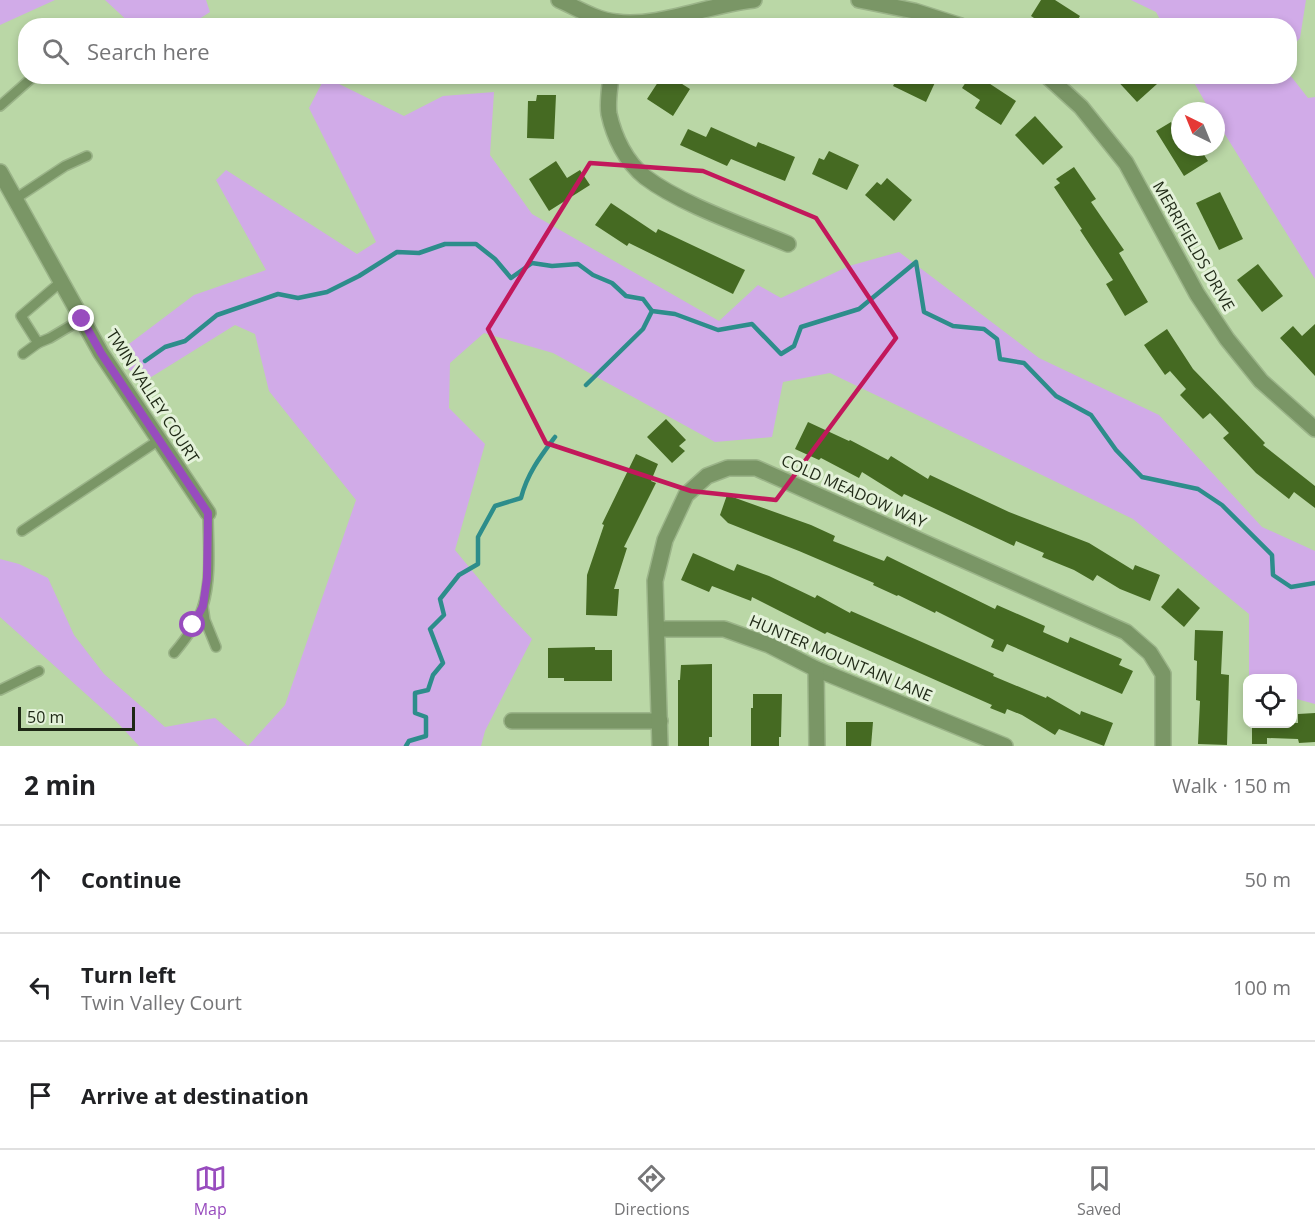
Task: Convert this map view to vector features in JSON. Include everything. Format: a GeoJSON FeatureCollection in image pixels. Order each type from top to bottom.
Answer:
{"type":"FeatureCollection","features":[{"type":"Feature","properties":{"kind":"street"},"geometry":{"type":"LineString","coordinates":[[559,0],[599,18]]}},
{"type":"Feature","properties":{"kind":"street"},"geometry":{"type":"LineString","coordinates":[[665,18],[730,2],[754,0]]}},
{"type":"Feature","properties":{"kind":"street"},"geometry":{"type":"LineString","coordinates":[[859,0],[915,5],[943,18]]}},
{"type":"Feature","properties":{"kind":"street"},"geometry":{"type":"LineString","coordinates":[[611,84],[609,111],[618,142],[644,177],[682,199],[788,244]]}},
{"type":"Feature","properties":{"kind":"street","name":"MERRIFIELDS DRIVE"},"geometry":{"type":"LineString","coordinates":[[1056,84],[1081,107],[1126,163],[1197,294],[1227,339],[1261,381],[1315,429]]}},
{"type":"Feature","properties":{"kind":"street","name":"TWIN VALLEY COURT"},"geometry":{"type":"LineString","coordinates":[[0,172],[101,353],[208,513]]}},
{"type":"Feature","properties":{"kind":"street","name":"COLD MEADOW WAY"},"geometry":{"type":"LineString","coordinates":[[660,746],[655,581],[665,540],[686,495],[707,476],[728,468],[756,468],[1126,632],[1150,653],[1163,674],[1163,746]]}},
{"type":"Feature","properties":{"kind":"street","name":"HUNTER MOUNTAIN LANE"},"geometry":{"type":"LineString","coordinates":[[657,629],[724,629],[769,645],[816,669],[980,741],[1005,746]]}},
{"type":"Feature","properties":{"kind":"street"},"geometry":{"type":"LineString","coordinates":[[816,669],[817,746]]}},
{"type":"Feature","properties":{"kind":"street"},"geometry":{"type":"LineString","coordinates":[[513,721],[660,721]]}},
{"type":"Feature","properties":{"kind":"lane"},"geometry":{"type":"LineString","coordinates":[[0,106],[25,84]]}},
{"type":"Feature","properties":{"kind":"lane"},"geometry":{"type":"LineString","coordinates":[[15,199],[65,166],[87,156]]}},
{"type":"Feature","properties":{"kind":"lane"},"geometry":{"type":"LineString","coordinates":[[38,343],[21,316],[62,281]]}},
{"type":"Feature","properties":{"kind":"lane"},"geometry":{"type":"LineString","coordinates":[[22,354],[82,319]]}},
{"type":"Feature","properties":{"kind":"lane"},"geometry":{"type":"LineString","coordinates":[[22,531],[159,440]]}},
{"type":"Feature","properties":{"kind":"lane"},"geometry":{"type":"LineString","coordinates":[[208,513],[207,578],[203,606],[205,620],[216,647]]}},
{"type":"Feature","properties":{"kind":"lane"},"geometry":{"type":"LineString","coordinates":[[174,653],[203,606]]}},
{"type":"Feature","properties":{"kind":"lane"},"geometry":{"type":"LineString","coordinates":[[0,690],[39,670]]}},
{"type":"Feature","properties":{"kind":"highlighted area"},"geometry":{"type":"Polygon","coordinates":[[[590,163],[703,171],[816,218],[896,338],[776,500],[691,491],[546,443],[488,329],[590,163]]]}},
{"type":"Feature","properties":{"kind":"shaded area"},"geometry":{"type":"Polygon","coordinates":[[[0,0],[55,0],[0,25],[0,0]]]}},
{"type":"Feature","properties":{"kind":"shaded area"},"geometry":{"type":"Polygon","coordinates":[[[105,0],[206,0],[210,12],[201,18],[124,18],[105,0]]]}},
{"type":"Feature","properties":{"kind":"shaded area"},"geometry":{"type":"Polygon","coordinates":[[[1131,0],[1306,0],[1300,38],[1297,41],[1297,18],[1159,18],[1156,12],[1131,0]]]}},
{"type":"Feature","properties":{"kind":"shaded area"},"geometry":{"type":"Polygon","coordinates":[[[321,84],[339,84],[404,116],[443,96],[494,92],[490,155],[532,214],[719,321],[758,285],[781,298],[849,266],[899,252],[1039,358],[1159,415],[1262,527],[1315,551],[1315,704],[1297,699],[1297,674],[1249,674],[1249,614],[1133,519],[830,373],[783,382],[772,437],[715,442],[553,353],[484,333],[450,363],[449,408],[485,444],[455,550],[532,639],[485,731],[481,746],[248,746],[285,705],[356,500],[269,391],[255,334],[235,325],[148,379],[129,370],[121,350],[194,295],[266,270],[216,180],[226,170],[357,254],[376,242],[309,108],[321,84]]]}},
{"type":"Feature","properties":{"kind":"shaded area"},"geometry":{"type":"Polygon","coordinates":[[[1195,84],[1297,84],[1308,98],[1315,97],[1315,279],[1225,134],[1225,102],[1205,102],[1195,84]]]}},
{"type":"Feature","properties":{"kind":"shaded area"},"geometry":{"type":"Polygon","coordinates":[[[0,559],[19,564],[48,578],[74,635],[104,674],[165,727],[215,718],[248,746],[139,746],[116,721],[0,617],[0,559]]]}},
{"type":"Feature","properties":{"kind":"building"},"geometry":{"type":"Polygon","coordinates":[[[1041,0],[1055,0],[1080,16],[1079,18],[1034,18],[1031,16],[1041,0]]]}},
{"type":"Feature","properties":{"kind":"building"},"geometry":{"type":"Polygon","coordinates":[[[657,84],[682,84],[690,89],[673,116],[647,99],[657,84]]]}},
{"type":"Feature","properties":{"kind":"building"},"geometry":{"type":"Polygon","coordinates":[[[894,84],[934,84],[926,102],[893,86],[894,84]]]}},
{"type":"Feature","properties":{"kind":"building"},"geometry":{"type":"Polygon","coordinates":[[[965,84],[990,84],[1016,101],[1001,125],[975,108],[980,100],[962,88],[965,84]]]}},
{"type":"Feature","properties":{"kind":"building"},"geometry":{"type":"Polygon","coordinates":[[[1120,84],[1157,84],[1137,102],[1120,84]]]}},
{"type":"Feature","properties":{"kind":"building"},"geometry":{"type":"Polygon","coordinates":[[[537,95],[556,95],[554,139],[527,138],[528,101],[536,101],[537,95]]]}},
{"type":"Feature","properties":{"kind":"building"},"geometry":{"type":"Polygon","coordinates":[[[1035,116],[1063,147],[1043,165],[1015,135],[1035,116]]]}},
{"type":"Feature","properties":{"kind":"building"},"geometry":{"type":"Polygon","coordinates":[[[1171,122],[1171,155],[1156,131],[1171,122]]]}},
{"type":"Feature","properties":{"kind":"building"},"geometry":{"type":"Polygon","coordinates":[[[711,127],[756,147],[758,142],[795,157],[785,181],[731,159],[727,166],[680,145],[688,129],[706,137],[711,127]]]}},
{"type":"Feature","properties":{"kind":"building"},"geometry":{"type":"Polygon","coordinates":[[[829,151],[859,165],[847,190],[812,174],[819,158],[824,160],[829,151]]]}},
{"type":"Feature","properties":{"kind":"building"},"geometry":{"type":"Polygon","coordinates":[[[1172,156],[1205,156],[1208,161],[1184,176],[1172,156]]]}},
{"type":"Feature","properties":{"kind":"building"},"geometry":{"type":"Polygon","coordinates":[[[556,161],[567,178],[580,170],[590,185],[549,211],[529,179],[556,161]]]}},
{"type":"Feature","properties":{"kind":"building"},"geometry":{"type":"Polygon","coordinates":[[[1074,167],[1096,199],[1091,202],[1124,250],[1119,253],[1148,302],[1125,316],[1106,284],[1113,280],[1054,187],[1060,183],[1056,179],[1074,167]]]}},
{"type":"Feature","properties":{"kind":"building"},"geometry":{"type":"Polygon","coordinates":[[[887,178],[912,200],[894,221],[865,195],[877,182],[881,185],[887,178]]]}},
{"type":"Feature","properties":{"kind":"building"},"geometry":{"type":"Polygon","coordinates":[[[1220,192],[1243,239],[1219,250],[1196,203],[1220,192]]]}},
{"type":"Feature","properties":{"kind":"building"},"geometry":{"type":"Polygon","coordinates":[[[611,203],[656,233],[658,229],[745,270],[733,294],[629,243],[627,246],[595,225],[611,203]]]}},
{"type":"Feature","properties":{"kind":"building"},"geometry":{"type":"Polygon","coordinates":[[[1258,264],[1283,296],[1262,312],[1237,280],[1258,264]]]}},
{"type":"Feature","properties":{"kind":"building"},"geometry":{"type":"Polygon","coordinates":[[[1315,324],[1315,376],[1280,338],[1293,326],[1302,336],[1315,324]]]}},
{"type":"Feature","properties":{"kind":"building"},"geometry":{"type":"Polygon","coordinates":[[[1167,329],[1193,369],[1265,443],[1263,445],[1315,486],[1315,508],[1294,492],[1289,499],[1256,473],[1223,438],[1229,433],[1210,413],[1203,419],[1180,395],[1186,389],[1170,371],[1165,375],[1144,345],[1167,329]]]}},
{"type":"Feature","properties":{"kind":"building"},"geometry":{"type":"Polygon","coordinates":[[[666,419],[686,440],[679,446],[685,451],[672,463],[647,437],[666,419]]]}},
{"type":"Feature","properties":{"kind":"building"},"geometry":{"type":"Polygon","coordinates":[[[808,422],[888,460],[891,456],[928,479],[930,475],[1009,512],[1089,543],[1133,570],[1135,565],[1160,575],[1150,601],[1120,589],[1097,575],[1093,581],[1074,570],[1042,557],[1044,553],[1016,541],[1014,546],[904,494],[902,497],[862,472],[859,478],[821,458],[819,460],[795,449],[808,422]]]}},
{"type":"Feature","properties":{"kind":"building"},"geometry":{"type":"Polygon","coordinates":[[[636,454],[658,464],[651,481],[656,483],[624,547],[627,548],[614,589],[619,589],[617,616],[586,615],[587,575],[604,525],[602,524],[636,454]]]}},
{"type":"Feature","properties":{"kind":"building"},"geometry":{"type":"Polygon","coordinates":[[[727,495],[811,525],[835,536],[833,541],[884,561],[887,556],[995,609],[997,605],[1045,626],[1043,632],[1068,643],[1070,637],[1122,659],[1119,665],[1133,671],[1122,694],[1007,644],[1003,652],[991,647],[994,640],[936,611],[935,613],[873,585],[874,583],[728,523],[720,515],[727,495]]]}},
{"type":"Feature","properties":{"kind":"building"},"geometry":{"type":"Polygon","coordinates":[[[693,553],[734,571],[737,564],[815,598],[817,595],[850,613],[851,611],[915,639],[994,674],[993,676],[1046,698],[1047,696],[1080,715],[1081,711],[1113,723],[1104,746],[1059,729],[1055,735],[1022,715],[1007,709],[1005,714],[990,708],[992,705],[827,632],[825,634],[752,597],[751,601],[712,586],[709,592],[681,580],[693,553]]]}},
{"type":"Feature","properties":{"kind":"building"},"geometry":{"type":"Polygon","coordinates":[[[1178,588],[1200,608],[1184,627],[1161,607],[1178,588]]]}},
{"type":"Feature","properties":{"kind":"building"},"geometry":{"type":"Polygon","coordinates":[[[1195,630],[1223,631],[1221,674],[1229,675],[1227,745],[1198,744],[1200,701],[1196,700],[1195,630]]]}},
{"type":"Feature","properties":{"kind":"building"},"geometry":{"type":"Polygon","coordinates":[[[595,647],[595,650],[612,650],[612,681],[564,681],[564,678],[548,678],[548,648],[595,647]]]}},
{"type":"Feature","properties":{"kind":"building"},"geometry":{"type":"Polygon","coordinates":[[[712,664],[712,737],[709,737],[709,746],[678,746],[678,680],[680,680],[681,665],[712,664]]]}},
{"type":"Feature","properties":{"kind":"building"},"geometry":{"type":"Polygon","coordinates":[[[753,694],[782,694],[779,746],[751,746],[753,694]]]}},
{"type":"Feature","properties":{"kind":"building"},"geometry":{"type":"Polygon","coordinates":[[[1315,713],[1315,742],[1299,743],[1298,739],[1267,738],[1267,744],[1252,744],[1252,728],[1297,728],[1298,714],[1315,713]]]}},
{"type":"Feature","properties":{"kind":"building"},"geometry":{"type":"Polygon","coordinates":[[[846,722],[873,722],[871,746],[846,746],[846,722]]]}},
{"type":"Feature","properties":{"kind":"waterway"},"geometry":{"type":"LineString","coordinates":[[145,361],[165,347],[185,341],[217,315],[278,294],[298,298],[327,292],[359,276],[397,252],[419,253],[445,244],[476,244],[495,259],[511,278],[532,263],[552,266],[578,264],[593,275],[612,283],[626,296],[643,299],[652,311]]}},
{"type":"Feature","properties":{"kind":"waterway"},"geometry":{"type":"LineString","coordinates":[[586,385],[643,329],[652,311],[675,314],[718,330],[752,324],[781,354],[794,346],[801,327],[859,309],[916,262],[924,312],[953,326],[984,329],[997,339],[1000,359],[1024,363],[1056,396],[1091,415],[1116,450],[1142,477],[1198,489],[1222,505],[1272,555],[1273,575],[1291,587],[1315,583]]}},
{"type":"Feature","properties":{"kind":"waterway"},"geometry":{"type":"LineString","coordinates":[[406,746],[409,741],[426,736],[426,717],[415,713],[415,693],[428,690],[433,675],[443,663],[430,629],[444,615],[440,599],[459,575],[478,564],[478,537],[495,506],[521,498],[530,473],[555,437]]}},
{"type":"Feature","properties":{"kind":"route"},"geometry":{"type":"LineString","coordinates":[[82,319],[101,353],[208,513],[207,578],[203,606],[193,625]]}}]}
